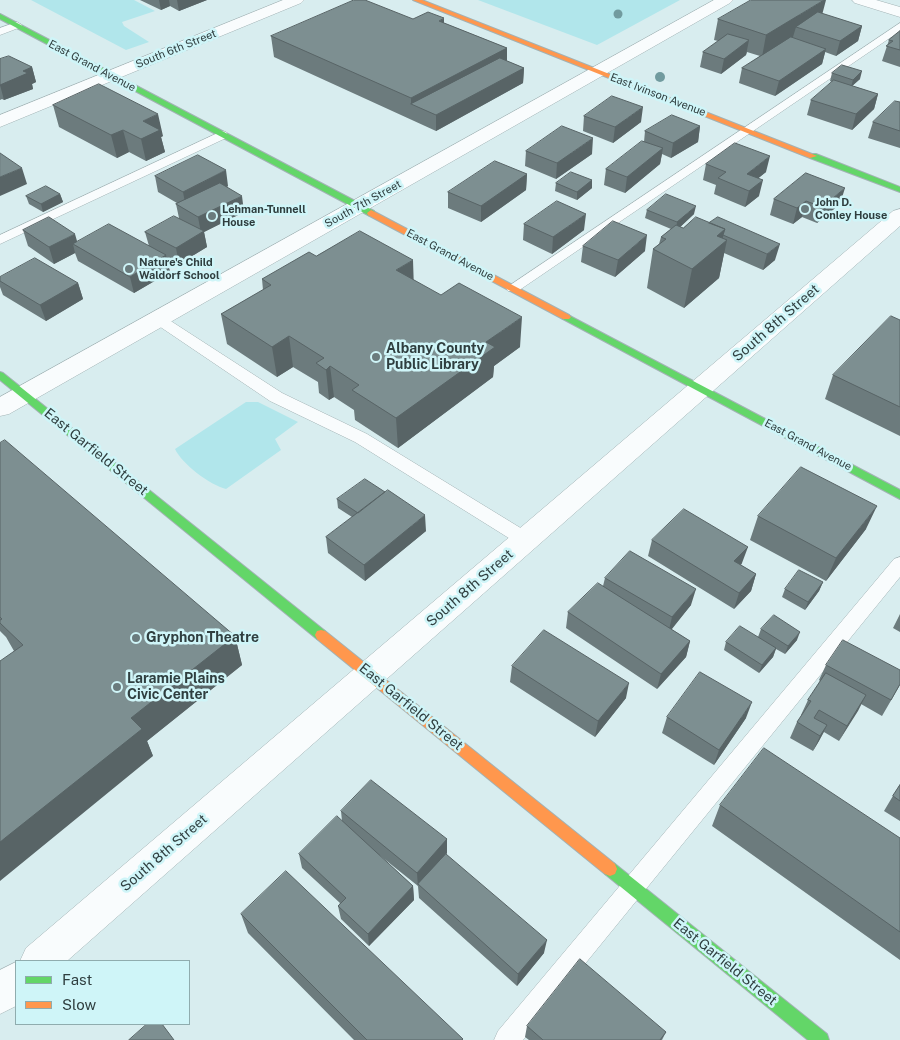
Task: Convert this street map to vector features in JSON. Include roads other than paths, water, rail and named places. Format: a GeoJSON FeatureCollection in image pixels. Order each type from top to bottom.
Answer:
{"type":"FeatureCollection","features":[{"type":"Feature","properties":{"kind":"street","name":"South 6th Street"},"geometry":{"type":"LineString","coordinates":[[0,122],[296,0]]}},
{"type":"Feature","properties":{"kind":"street","name":"East Ivinson Avenue"},"geometry":{"type":"LineString","coordinates":[[416,0],[900,190]]}},
{"type":"Feature","properties":{"kind":"street","name":"South 7th Street"},"geometry":{"type":"LineString","coordinates":[[0,408],[725,0]]}},
{"type":"Feature","properties":{"kind":"street"},"geometry":{"type":"LineString","coordinates":[[860,0],[900,12]]}},
{"type":"Feature","properties":{"kind":"street","name":"East Grand Avenue"},"geometry":{"type":"LineString","coordinates":[[0,16],[900,495]]}},
{"type":"Feature","properties":{"kind":"street","name":"South 8th Street"},"geometry":{"type":"LineString","coordinates":[[40,960],[900,215]]}},
{"type":"Feature","properties":{"kind":"street","name":"East Garfield Street"},"geometry":{"type":"LineString","coordinates":[[0,374],[821,1040]]}},
{"type":"Feature","properties":{"kind":"street"},"geometry":{"type":"LineString","coordinates":[[0,995],[15,982]]}},
{"type":"Feature","properties":{"kind":"lane"},"geometry":{"type":"LineString","coordinates":[[0,32],[17,25]]}},
{"type":"Feature","properties":{"kind":"lane"},"geometry":{"type":"LineString","coordinates":[[513,288],[900,26]]}},
{"type":"Feature","properties":{"kind":"lane"},"geometry":{"type":"LineString","coordinates":[[0,240],[222,135]]}},
{"type":"Feature","properties":{"kind":"lane"},"geometry":{"type":"LineString","coordinates":[[158,319],[276,397],[361,438],[526,540]]}},
{"type":"Feature","properties":{"kind":"lane"},"geometry":{"type":"LineString","coordinates":[[507,1040],[900,564]]}},
{"type":"Feature","properties":{"kind":"place","name":"John D. Conley House"},"geometry":{"type":"Point","coordinates":[805,209]}},
{"type":"Feature","properties":{"kind":"place","name":"Lehman-Tunnell House"},"geometry":{"type":"Point","coordinates":[212,216]}},
{"type":"Feature","properties":{"kind":"place","name":"Nature's Child Waldorf School"},"geometry":{"type":"Point","coordinates":[129,269]}},
{"type":"Feature","properties":{"kind":"place","name":"Albany County Public Library"},"geometry":{"type":"Point","coordinates":[376,357]}},
{"type":"Feature","properties":{"kind":"place","name":"Gryphon Theatre"},"geometry":{"type":"Point","coordinates":[136,638]}},
{"type":"Feature","properties":{"kind":"place","name":"Laramie Plains Civic Center"},"geometry":{"type":"Point","coordinates":[117,687]}}]}
